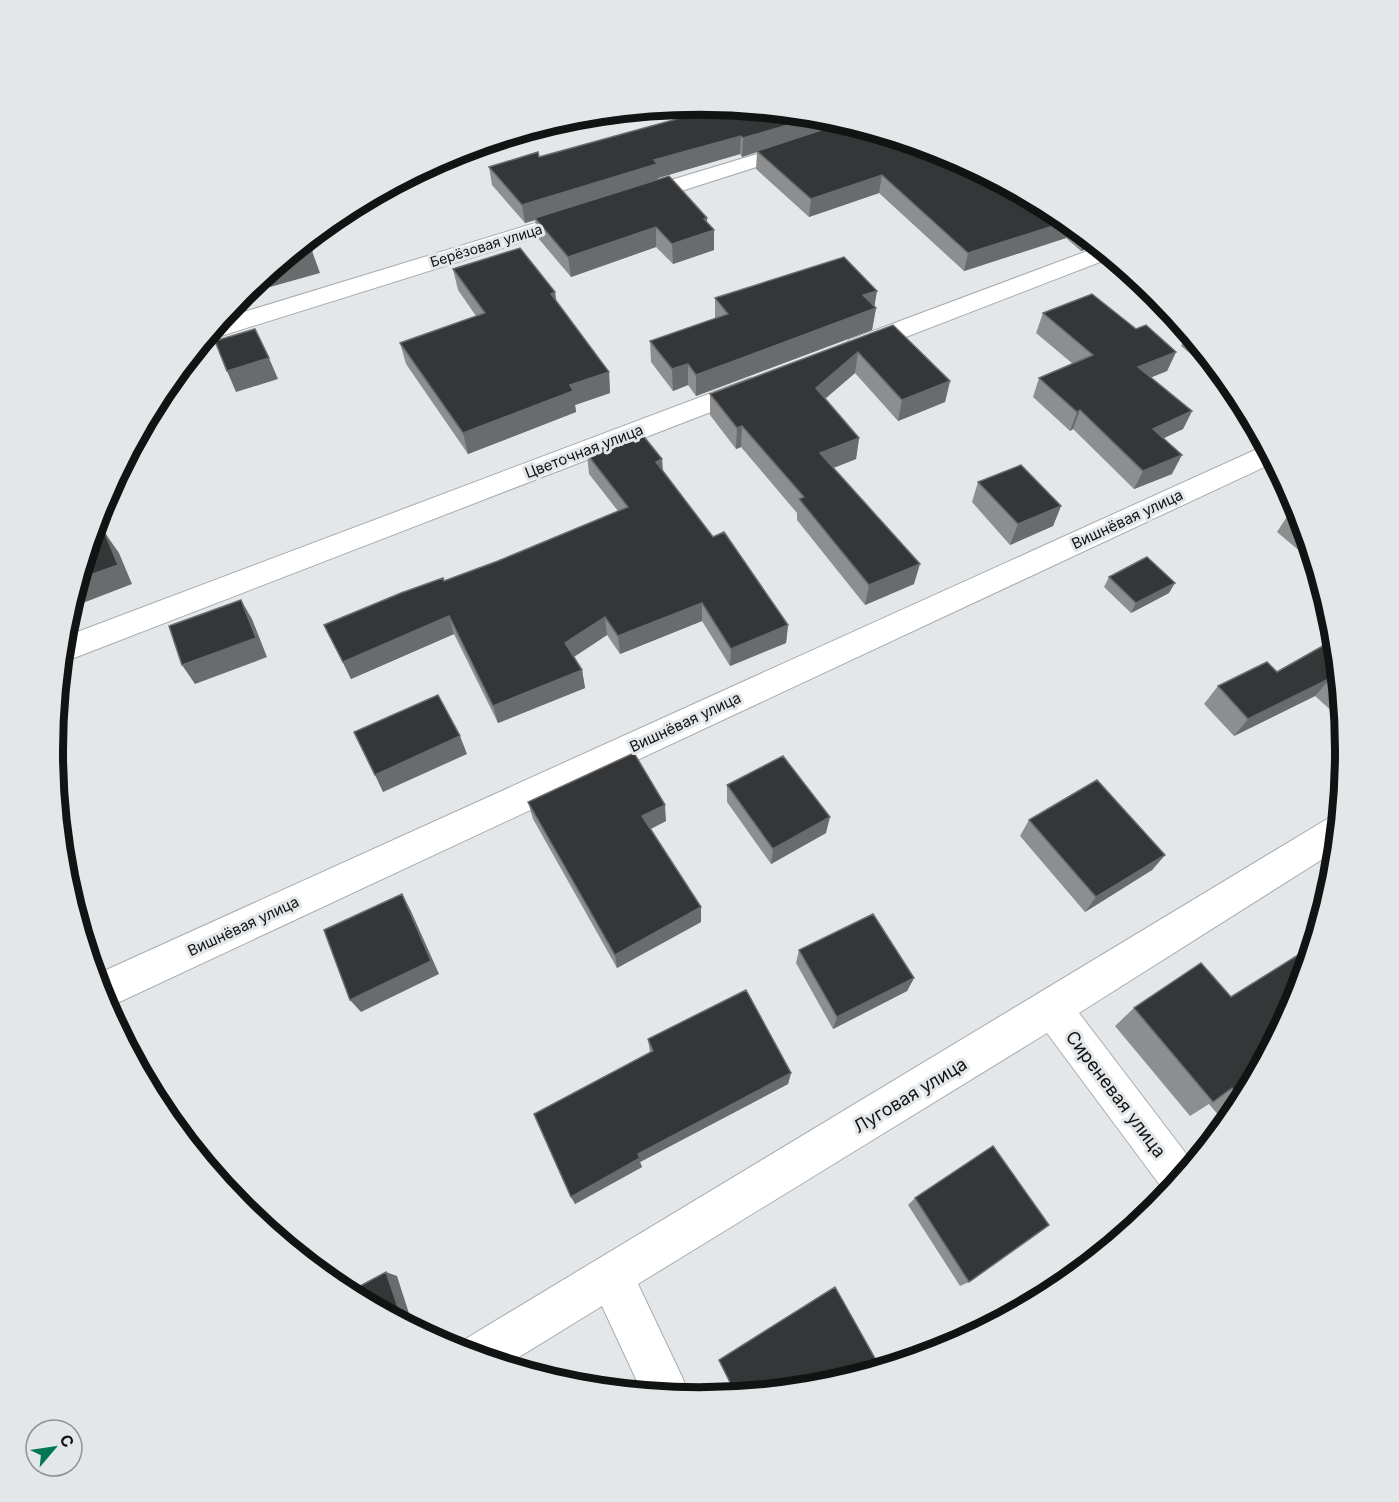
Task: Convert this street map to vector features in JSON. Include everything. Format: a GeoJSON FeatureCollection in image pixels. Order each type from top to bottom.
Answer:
{"type":"FeatureCollection","features":[{"type":"Feature","properties":{"kind":"street","name":"Берёзовая улица"},"geometry":{"type":"LineString","coordinates":[[226,326],[849,133]]}},
{"type":"Feature","properties":{"kind":"street"},"geometry":{"type":"LineString","coordinates":[[840,354],[1098,255]]}},
{"type":"Feature","properties":{"kind":"street","name":"Цветочная улица"},"geometry":{"type":"LineString","coordinates":[[72,647],[773,379]]}},
{"type":"Feature","properties":{"kind":"street","name":"Вишнёвая улица"},"geometry":{"type":"LineString","coordinates":[[109,988],[1263,456]]}},
{"type":"Feature","properties":{"kind":"street","name":"Луговая улица"},"geometry":{"type":"LineString","coordinates":[[488,1351],[1052,1008],[1331,835]]}},
{"type":"Feature","properties":{"kind":"street","name":"Сиреневая улица"},"geometry":{"type":"LineString","coordinates":[[1052,1008],[1175,1174]]}},
{"type":"Feature","properties":{"kind":"street"},"geometry":{"type":"LineString","coordinates":[[611,1276],[662,1386]]}},
{"type":"Feature","properties":{"kind":"building"},"geometry":{"type":"Polygon","coordinates":[[[691,115],[741,116],[797,122],[654,160],[657,164],[522,205],[489,167],[538,152],[539,157],[691,115]]]}},
{"type":"Feature","properties":{"kind":"building"},"geometry":{"type":"Polygon","coordinates":[[[828,128],[864,136],[904,148],[981,180],[1057,225],[968,253],[882,175],[811,199],[757,151],[828,128]]]}},
{"type":"Feature","properties":{"kind":"building"},"geometry":{"type":"Polygon","coordinates":[[[669,176],[707,218],[704,219],[714,230],[672,244],[656,227],[568,257],[535,218],[669,176]]]}},
{"type":"Feature","properties":{"kind":"building"},"geometry":{"type":"Polygon","coordinates":[[[520,248],[555,292],[551,294],[609,372],[570,385],[573,391],[463,433],[400,343],[485,313],[453,269],[520,248]]]}},
{"type":"Feature","properties":{"kind":"building"},"geometry":{"type":"Polygon","coordinates":[[[844,257],[877,291],[863,295],[876,308],[696,375],[688,364],[672,369],[650,341],[728,314],[715,298],[844,257]]]}},
{"type":"Feature","properties":{"kind":"building"},"geometry":{"type":"Polygon","coordinates":[[[1092,294],[1136,329],[1146,325],[1176,352],[1138,367],[1192,411],[1153,429],[1182,455],[1143,471],[1080,410],[1077,412],[1039,378],[1093,355],[1043,313],[1092,294]]]}},
{"type":"Feature","properties":{"kind":"building"},"geometry":{"type":"Polygon","coordinates":[[[893,325],[950,381],[902,400],[858,352],[816,388],[859,438],[820,453],[920,564],[869,585],[799,499],[804,497],[742,426],[737,428],[710,394],[893,325]]]}},
{"type":"Feature","properties":{"kind":"building"},"geometry":{"type":"Polygon","coordinates":[[[255,329],[269,358],[227,371],[215,341],[255,329]]]}},
{"type":"Feature","properties":{"kind":"building"},"geometry":{"type":"Polygon","coordinates":[[[641,433],[662,459],[656,462],[713,537],[724,532],[788,625],[731,649],[702,603],[618,636],[605,617],[565,643],[582,670],[493,706],[449,616],[343,662],[324,625],[401,593],[443,578],[444,581],[498,561],[628,507],[587,454],[641,433]]]}},
{"type":"Feature","properties":{"kind":"building"},"geometry":{"type":"Polygon","coordinates":[[[1021,465],[1061,506],[1018,524],[978,482],[1021,465]]]}},
{"type":"Feature","properties":{"kind":"building"},"geometry":{"type":"Polygon","coordinates":[[[105,533],[118,565],[88,576],[97,546],[101,534],[105,533]]]}},
{"type":"Feature","properties":{"kind":"building"},"geometry":{"type":"Polygon","coordinates":[[[1147,557],[1175,583],[1136,603],[1109,577],[1147,557]]]}},
{"type":"Feature","properties":{"kind":"building"},"geometry":{"type":"Polygon","coordinates":[[[241,600],[256,638],[182,665],[169,626],[241,600]]]}},
{"type":"Feature","properties":{"kind":"building"},"geometry":{"type":"Polygon","coordinates":[[[1327,644],[1332,679],[1248,719],[1218,686],[1267,662],[1277,672],[1327,644]]]}},
{"type":"Feature","properties":{"kind":"building"},"geometry":{"type":"Polygon","coordinates":[[[438,695],[460,736],[375,775],[354,732],[438,695]]]}},
{"type":"Feature","properties":{"kind":"building"},"geometry":{"type":"Polygon","coordinates":[[[634,753],[665,805],[642,816],[701,907],[615,955],[528,802],[634,753]]]}},
{"type":"Feature","properties":{"kind":"building"},"geometry":{"type":"Polygon","coordinates":[[[783,756],[830,817],[773,849],[727,785],[783,756]]]}},
{"type":"Feature","properties":{"kind":"building"},"geometry":{"type":"Polygon","coordinates":[[[1097,780],[1165,855],[1096,897],[1029,820],[1097,780]]]}},
{"type":"Feature","properties":{"kind":"building"},"geometry":{"type":"Polygon","coordinates":[[[402,894],[431,961],[350,1000],[324,930],[402,894]]]}},
{"type":"Feature","properties":{"kind":"building"},"geometry":{"type":"Polygon","coordinates":[[[873,914],[914,978],[837,1017],[799,950],[873,914]]]}},
{"type":"Feature","properties":{"kind":"building"},"geometry":{"type":"Polygon","coordinates":[[[1303,952],[1288,995],[1251,1069],[1236,1093],[1232,1088],[1213,1102],[1134,1008],[1201,963],[1231,997],[1303,952]]]}},
{"type":"Feature","properties":{"kind":"building"},"geometry":{"type":"Polygon","coordinates":[[[746,990],[791,1073],[638,1154],[640,1158],[571,1197],[534,1114],[653,1051],[648,1039],[746,990]]]}},
{"type":"Feature","properties":{"kind":"building"},"geometry":{"type":"Polygon","coordinates":[[[993,1146],[1049,1225],[969,1282],[915,1198],[993,1146]]]}},
{"type":"Feature","properties":{"kind":"building"},"geometry":{"type":"Polygon","coordinates":[[[386,1272],[400,1312],[381,1302],[358,1287],[386,1272]]]}},
{"type":"Feature","properties":{"kind":"building"},"geometry":{"type":"Polygon","coordinates":[[[835,1287],[877,1362],[783,1382],[732,1386],[719,1360],[835,1287]]]}}]}
